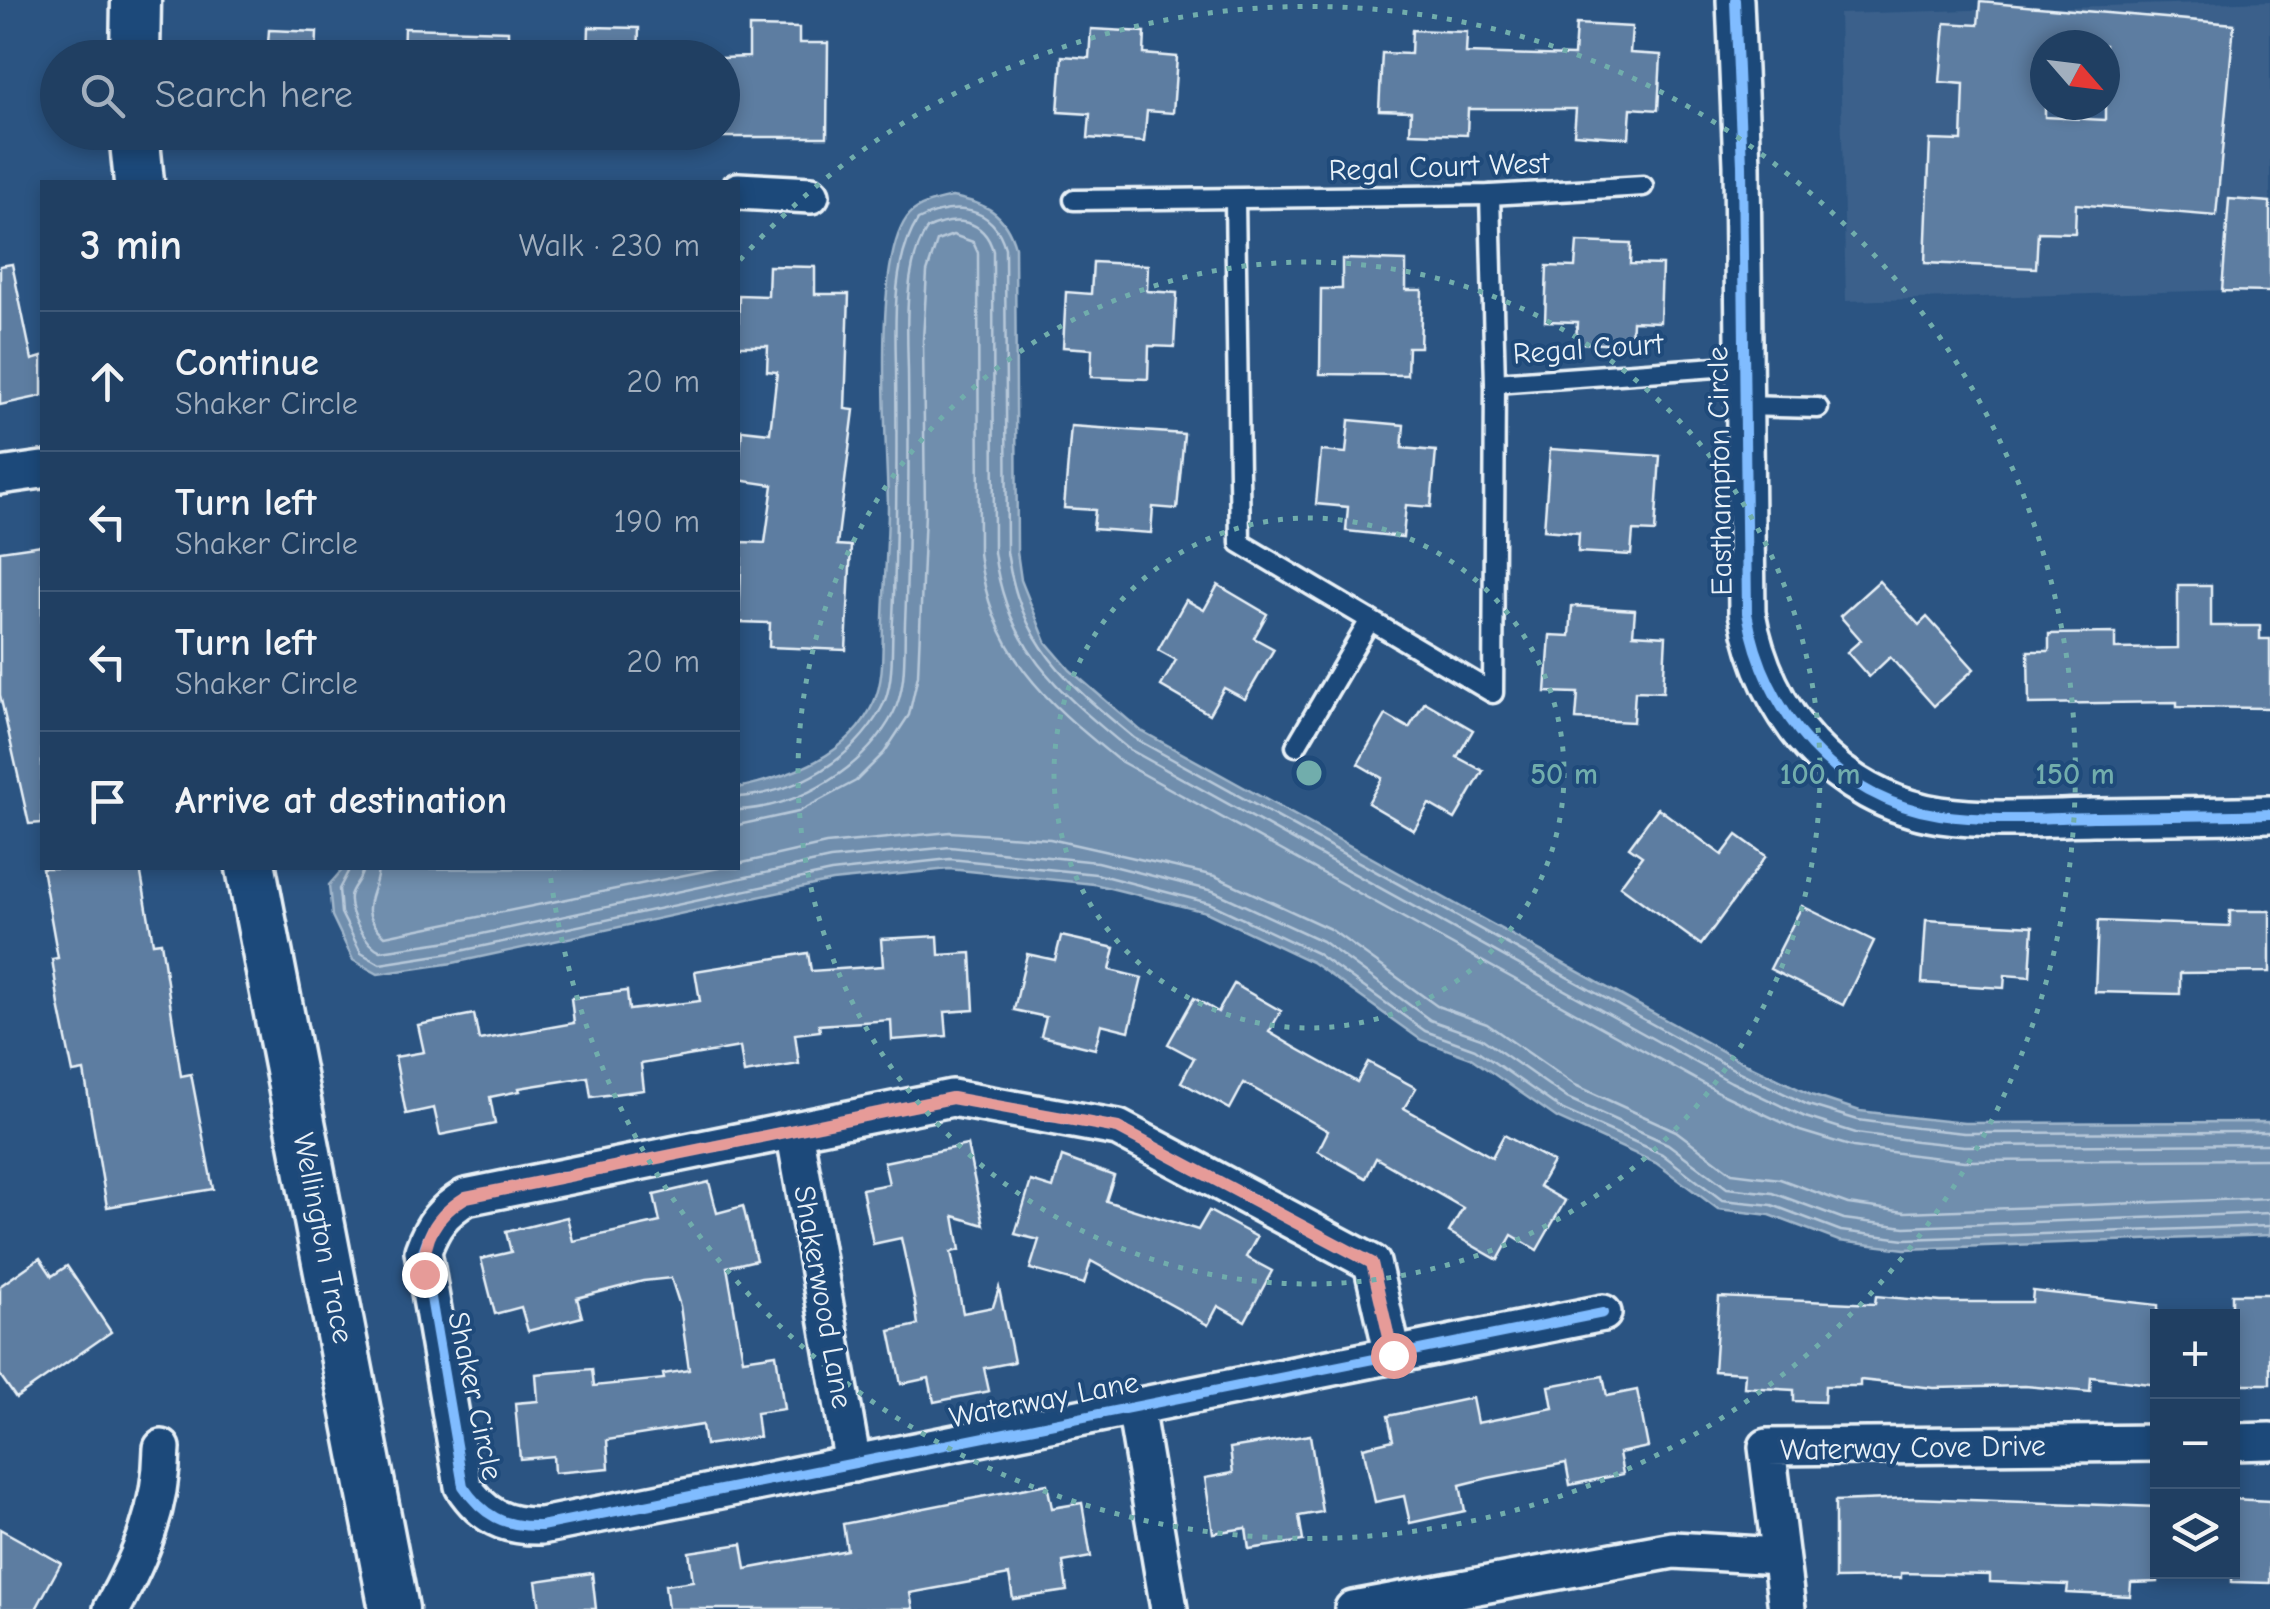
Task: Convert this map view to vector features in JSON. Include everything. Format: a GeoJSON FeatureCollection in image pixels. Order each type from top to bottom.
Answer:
{"type":"FeatureCollection","features":[{"type":"Feature","properties":{"kind":"street"},"geometry":{"type":"LineString","coordinates":[[135,40],[136,0]]}},
{"type":"Feature","properties":{"kind":"street","name":"Easthampton Circle"},"geometry":{"type":"LineString","coordinates":[[1734,0],[1742,165],[1745,586],[1752,640],[1784,713],[1839,772],[1911,808],[1964,817],[2270,814]]}},
{"type":"Feature","properties":{"kind":"street"},"geometry":{"type":"LineString","coordinates":[[136,150],[140,180]]}},
{"type":"Feature","properties":{"kind":"street"},"geometry":{"type":"LineString","coordinates":[[740,192],[811,196]]}},
{"type":"Feature","properties":{"kind":"street"},"geometry":{"type":"LineString","coordinates":[[0,476],[40,470]]}},
{"type":"Feature","properties":{"kind":"street","name":"Wellington Trace"},"geometry":{"type":"LineString","coordinates":[[251,870],[394,1609]]}},
{"type":"Feature","properties":{"kind":"street","name":"Shaker Circle"},"geometry":{"type":"LineString","coordinates":[[495,1520],[476,1506],[463,1486],[424,1274],[423,1251],[431,1228],[446,1210],[466,1197],[952,1098],[1118,1128],[1372,1263],[1393,1355]]}},
{"type":"Feature","properties":{"kind":"street","name":"Shakerwood Lane"},"geometry":{"type":"LineString","coordinates":[[794,1130],[853,1464]]}},
{"type":"Feature","properties":{"kind":"street","name":"Waterway Lane"},"geometry":{"type":"LineString","coordinates":[[495,1520],[518,1527],[541,1526],[1603,1313]]}},
{"type":"Feature","properties":{"kind":"street"},"geometry":{"type":"LineString","coordinates":[[1135,1407],[1170,1609]]}},
{"type":"Feature","properties":{"kind":"street"},"geometry":{"type":"LineString","coordinates":[[2240,1442],[2270,1441]]}},
{"type":"Feature","properties":{"kind":"street","name":"Waterway Cove Drive"},"geometry":{"type":"LineString","coordinates":[[1786,1609],[1766,1447],[2150,1443]]}},
{"type":"Feature","properties":{"kind":"street"},"geometry":{"type":"LineString","coordinates":[[112,1609],[150,1532],[161,1488],[162,1448]]}},
{"type":"Feature","properties":{"kind":"street"},"geometry":{"type":"LineString","coordinates":[[1353,1609],[1672,1550],[1779,1556]]}},
{"type":"Feature","properties":{"kind":"lane","name":"Regal Court West"},"geometry":{"type":"LineString","coordinates":[[1074,200],[1490,195],[1644,186]]}},
{"type":"Feature","properties":{"kind":"lane"},"geometry":{"type":"LineString","coordinates":[[1235,200],[1240,543],[1493,693],[1496,384],[1490,195]]}},
{"type":"Feature","properties":{"kind":"lane","name":"Regal Court"},"geometry":{"type":"LineString","coordinates":[[1496,384],[1744,365]]}},
{"type":"Feature","properties":{"kind":"lane"},"geometry":{"type":"LineString","coordinates":[[1743,406],[1818,408]]}},
{"type":"Feature","properties":{"kind":"lane"},"geometry":{"type":"LineString","coordinates":[[1296,746],[1370,620]]}},
{"type":"Feature","properties":{"kind":"shaded area"},"geometry":{"type":"Polygon","coordinates":[[[2270,1],[2270,289],[1846,301],[1839,14],[2270,1]]]}},
{"type":"Feature","properties":{"kind":"water"},"geometry":{"type":"Polygon","coordinates":[[[952,197],[974,202],[999,217],[1011,235],[1015,247],[1017,552],[1021,580],[1046,642],[1070,670],[1140,730],[1742,1062],[1811,1095],[1860,1111],[1964,1123],[2270,1122],[2270,1235],[1905,1249],[1839,1241],[1770,1215],[1718,1209],[1656,1163],[1557,1118],[1471,1058],[1421,1040],[1312,962],[1206,912],[1094,884],[949,869],[832,881],[453,963],[378,974],[353,960],[332,916],[329,885],[342,870],[740,870],[740,787],[816,761],[850,737],[863,721],[878,693],[882,661],[888,506],[884,353],[890,268],[898,236],[910,214],[924,205],[952,197]]]}},
{"type":"Feature","properties":{"kind":"building"},"geometry":{"type":"Polygon","coordinates":[[[1980,2],[2234,24],[2216,216],[2076,204],[2075,233],[2038,232],[2036,268],[1925,263],[1930,140],[1962,141],[1964,84],[1940,82],[1945,23],[1978,25],[1980,2]]]}},
{"type":"Feature","properties":{"kind":"building"},"geometry":{"type":"Polygon","coordinates":[[[1576,24],[1632,27],[1630,53],[1661,55],[1658,110],[1631,108],[1629,138],[1574,134],[1576,109],[1468,109],[1467,135],[1410,133],[1411,111],[1379,110],[1382,53],[1411,54],[1412,30],[1467,32],[1466,53],[1574,56],[1576,24]]]}},
{"type":"Feature","properties":{"kind":"building"},"geometry":{"type":"Polygon","coordinates":[[[589,27],[639,28],[639,40],[589,40],[589,27]]]}},
{"type":"Feature","properties":{"kind":"building"},"geometry":{"type":"Polygon","coordinates":[[[749,27],[799,28],[799,43],[828,43],[827,137],[740,137],[740,57],[749,57],[749,27]]]}},
{"type":"Feature","properties":{"kind":"building"},"geometry":{"type":"Polygon","coordinates":[[[404,28],[508,31],[508,40],[404,40],[404,28]]]}},
{"type":"Feature","properties":{"kind":"building"},"geometry":{"type":"Polygon","coordinates":[[[1091,29],[1145,32],[1144,54],[1177,57],[1173,113],[1147,111],[1144,142],[1088,138],[1090,114],[1058,112],[1062,56],[1089,58],[1091,29]]]}},
{"type":"Feature","properties":{"kind":"building"},"geometry":{"type":"Polygon","coordinates":[[[269,30],[317,32],[317,40],[268,40],[269,30]]]}},
{"type":"Feature","properties":{"kind":"building"},"geometry":{"type":"Polygon","coordinates":[[[2229,199],[2270,202],[2270,292],[2222,291],[2229,199]]]}},
{"type":"Feature","properties":{"kind":"building"},"geometry":{"type":"Polygon","coordinates":[[[1577,242],[1631,244],[1630,264],[1662,265],[1660,322],[1632,321],[1631,345],[1576,343],[1577,322],[1545,321],[1547,266],[1575,267],[1577,242]]]}},
{"type":"Feature","properties":{"kind":"building"},"geometry":{"type":"Polygon","coordinates":[[[1342,259],[1406,261],[1406,290],[1422,290],[1420,347],[1408,347],[1407,375],[1320,374],[1321,289],[1342,289],[1342,259]]]}},
{"type":"Feature","properties":{"kind":"building"},"geometry":{"type":"Polygon","coordinates":[[[1093,262],[1148,265],[1147,291],[1177,293],[1174,347],[1149,346],[1148,379],[1091,377],[1092,349],[1063,347],[1066,292],[1091,294],[1093,262]]]}},
{"type":"Feature","properties":{"kind":"building"},"geometry":{"type":"Polygon","coordinates":[[[12,264],[32,360],[40,358],[40,396],[0,405],[0,266],[12,264]]]}},
{"type":"Feature","properties":{"kind":"building"},"geometry":{"type":"Polygon","coordinates":[[[769,266],[815,267],[815,294],[849,294],[845,409],[854,410],[837,545],[851,546],[846,650],[769,647],[770,623],[740,622],[742,542],[765,543],[773,485],[740,480],[742,430],[770,433],[777,372],[767,371],[768,346],[740,346],[740,295],[768,296],[769,266]]]}},
{"type":"Feature","properties":{"kind":"building"},"geometry":{"type":"Polygon","coordinates":[[[1349,420],[1404,425],[1402,448],[1436,451],[1431,507],[1406,505],[1403,537],[1346,531],[1348,507],[1316,504],[1321,451],[1346,453],[1349,420]]]}},
{"type":"Feature","properties":{"kind":"building"},"geometry":{"type":"Polygon","coordinates":[[[1071,426],[1184,434],[1177,509],[1153,507],[1151,533],[1093,529],[1095,510],[1064,508],[1071,426]]]}},
{"type":"Feature","properties":{"kind":"building"},"geometry":{"type":"Polygon","coordinates":[[[1550,449],[1660,456],[1655,532],[1633,531],[1631,555],[1578,552],[1579,533],[1544,530],[1550,449]]]}},
{"type":"Feature","properties":{"kind":"building"},"geometry":{"type":"Polygon","coordinates":[[[40,545],[40,823],[29,824],[0,695],[0,551],[40,545]]]}},
{"type":"Feature","properties":{"kind":"building"},"geometry":{"type":"Polygon","coordinates":[[[1879,581],[1919,625],[1927,617],[1974,669],[1934,706],[1890,657],[1869,677],[1847,652],[1861,640],[1840,616],[1879,581]]]}},
{"type":"Feature","properties":{"kind":"building"},"geometry":{"type":"Polygon","coordinates":[[[1218,585],[1267,614],[1254,638],[1274,649],[1245,699],[1224,688],[1209,714],[1161,686],[1176,660],[1158,650],[1186,600],[1204,610],[1218,585]]]}},
{"type":"Feature","properties":{"kind":"building"},"geometry":{"type":"Polygon","coordinates":[[[2178,585],[2211,585],[2211,626],[2260,626],[2260,639],[2270,639],[2270,708],[2177,707],[2177,702],[2029,704],[2028,651],[2049,651],[2049,634],[2115,633],[2115,649],[2178,648],[2178,585]]]}},
{"type":"Feature","properties":{"kind":"building"},"geometry":{"type":"Polygon","coordinates":[[[1572,606],[1635,610],[1633,634],[1666,636],[1663,692],[1635,691],[1633,722],[1576,719],[1578,693],[1546,692],[1550,635],[1570,636],[1572,606]]]}},
{"type":"Feature","properties":{"kind":"building"},"geometry":{"type":"Polygon","coordinates":[[[1425,702],[1473,730],[1457,757],[1483,771],[1455,819],[1429,804],[1414,830],[1368,803],[1382,778],[1358,764],[1386,715],[1409,728],[1425,702]]]}},
{"type":"Feature","properties":{"kind":"building"},"geometry":{"type":"Polygon","coordinates":[[[1658,808],[1722,855],[1737,835],[1766,856],[1701,945],[1620,886],[1642,856],[1629,847],[1658,808]]]}},
{"type":"Feature","properties":{"kind":"building"},"geometry":{"type":"Polygon","coordinates":[[[42,870],[140,870],[153,943],[161,942],[181,1076],[191,1074],[213,1189],[107,1207],[84,1071],[73,1073],[59,1005],[52,959],[58,958],[42,870]]]}},
{"type":"Feature","properties":{"kind":"building"},"geometry":{"type":"Polygon","coordinates":[[[1802,906],[1874,941],[1843,1005],[1770,969],[1802,906]]]}},
{"type":"Feature","properties":{"kind":"building"},"geometry":{"type":"Polygon","coordinates":[[[2230,911],[2270,911],[2270,972],[2180,973],[2180,994],[2095,992],[2098,921],[2230,926],[2230,911]]]}},
{"type":"Feature","properties":{"kind":"building"},"geometry":{"type":"Polygon","coordinates":[[[1926,920],[2033,926],[2030,977],[2005,975],[2004,988],[1922,983],[1926,920]]]}},
{"type":"Feature","properties":{"kind":"building"},"geometry":{"type":"Polygon","coordinates":[[[938,936],[939,955],[971,953],[974,1010],[945,1012],[947,1036],[892,1040],[891,1020],[819,1025],[820,1031],[795,1034],[799,1064],[744,1073],[740,1047],[641,1064],[644,1090],[591,1097],[588,1077],[519,1088],[520,1091],[490,1097],[495,1124],[440,1135],[434,1108],[406,1114],[395,1057],[424,1052],[418,1025],[474,1014],[479,1040],[574,1023],[571,998],[627,991],[629,1010],[700,1001],[695,971],[808,953],[811,971],[883,966],[881,939],[938,936]]]}},
{"type":"Feature","properties":{"kind":"building"},"geometry":{"type":"Polygon","coordinates":[[[1061,936],[1115,948],[1110,970],[1142,978],[1129,1031],[1101,1024],[1095,1049],[1041,1036],[1046,1017],[1014,1010],[1027,954],[1055,960],[1061,936]]]}},
{"type":"Feature","properties":{"kind":"building"},"geometry":{"type":"Polygon","coordinates":[[[1234,984],[1281,1011],[1269,1032],[1296,1048],[1357,1082],[1368,1062],[1416,1088],[1404,1108],[1492,1157],[1504,1135],[1553,1162],[1539,1186],[1565,1201],[1537,1250],[1512,1235],[1498,1260],[1449,1232],[1463,1208],[1376,1158],[1366,1178],[1318,1151],[1328,1131],[1244,1083],[1230,1109],[1181,1082],[1194,1058],[1168,1044],[1194,998],[1218,1012],[1234,984]]]}},
{"type":"Feature","properties":{"kind":"building"},"geometry":{"type":"Polygon","coordinates":[[[967,1145],[984,1225],[954,1216],[960,1250],[951,1252],[963,1313],[993,1307],[999,1288],[1014,1362],[984,1368],[989,1391],[934,1402],[929,1378],[901,1384],[890,1331],[918,1325],[915,1303],[901,1238],[873,1244],[862,1189],[889,1184],[884,1162],[967,1145]]]}},
{"type":"Feature","properties":{"kind":"building"},"geometry":{"type":"Polygon","coordinates":[[[1062,1157],[1114,1176],[1106,1201],[1198,1230],[1209,1211],[1257,1237],[1246,1257],[1272,1271],[1245,1321],[1218,1306],[1208,1325],[1091,1261],[1084,1284],[1030,1269],[1039,1240],[1015,1234],[1031,1181],[1053,1188],[1062,1157]]]}},
{"type":"Feature","properties":{"kind":"building"},"geometry":{"type":"Polygon","coordinates":[[[709,1182],[717,1213],[743,1206],[756,1260],[727,1267],[743,1359],[776,1354],[784,1409],[756,1413],[759,1437],[705,1445],[702,1425],[607,1440],[609,1468],[554,1473],[553,1456],[520,1459],[515,1403],[538,1401],[536,1374],[592,1369],[594,1386],[664,1379],[663,1374],[689,1370],[680,1306],[671,1278],[643,1281],[577,1298],[582,1317],[528,1331],[521,1307],[495,1314],[481,1259],[511,1252],[506,1232],[567,1217],[573,1241],[660,1222],[654,1195],[709,1182]]]}},
{"type":"Feature","properties":{"kind":"building"},"geometry":{"type":"Polygon","coordinates":[[[40,1258],[52,1276],[67,1266],[111,1332],[16,1398],[0,1375],[0,1286],[40,1258]]]}},
{"type":"Feature","properties":{"kind":"building"},"geometry":{"type":"Polygon","coordinates":[[[2033,1291],[2158,1305],[2158,1309],[2150,1309],[2150,1384],[2091,1377],[2090,1392],[2025,1386],[1934,1388],[1860,1380],[1860,1386],[1825,1386],[1824,1402],[1794,1401],[1794,1390],[1744,1387],[1745,1373],[1714,1371],[1719,1297],[1875,1304],[1876,1296],[1941,1302],[2032,1302],[2033,1291]]]}},
{"type":"Feature","properties":{"kind":"building"},"geometry":{"type":"Polygon","coordinates":[[[2232,1294],[2270,1294],[2270,1384],[2240,1384],[2240,1309],[2232,1309],[2232,1294]]]}},
{"type":"Feature","properties":{"kind":"building"},"geometry":{"type":"Polygon","coordinates":[[[1603,1376],[1607,1396],[1637,1390],[1648,1447],[1619,1453],[1623,1474],[1570,1485],[1566,1463],[1488,1478],[1460,1485],[1465,1511],[1410,1523],[1404,1496],[1375,1502],[1363,1447],[1393,1440],[1388,1416],[1472,1398],[1477,1423],[1553,1408],[1549,1386],[1603,1376]]]}},
{"type":"Feature","properties":{"kind":"building"},"geometry":{"type":"Polygon","coordinates":[[[1310,1435],[1322,1512],[1299,1516],[1303,1541],[1249,1549],[1246,1528],[1213,1533],[1205,1478],[1233,1473],[1230,1448],[1310,1435]]]}},
{"type":"Feature","properties":{"kind":"building"},"geometry":{"type":"Polygon","coordinates":[[[1047,1484],[1052,1508],[1082,1503],[1091,1557],[1063,1562],[1067,1591],[1013,1599],[1009,1575],[910,1593],[913,1609],[668,1609],[665,1585],[693,1581],[689,1552],[742,1544],[746,1569],[816,1556],[847,1550],[843,1524],[1047,1484]]]}},
{"type":"Feature","properties":{"kind":"building"},"geometry":{"type":"Polygon","coordinates":[[[1914,1498],[2150,1507],[2150,1579],[2158,1582],[2131,1583],[2130,1596],[2067,1593],[2068,1585],[1990,1582],[1990,1575],[1901,1573],[1901,1578],[1835,1579],[1835,1501],[1914,1498]]]}},
{"type":"Feature","properties":{"kind":"building"},"geometry":{"type":"Polygon","coordinates":[[[2240,1499],[2270,1501],[2270,1583],[2232,1582],[2240,1579],[2240,1499]]]}},
{"type":"Feature","properties":{"kind":"building"},"geometry":{"type":"Polygon","coordinates":[[[0,1529],[61,1563],[36,1609],[0,1609],[0,1529]]]}},
{"type":"Feature","properties":{"kind":"building"},"geometry":{"type":"Polygon","coordinates":[[[592,1573],[596,1609],[540,1609],[536,1581],[592,1573]]]}},
{"type":"Feature","properties":{"kind":"cycle path"},"geometry":{"type":"LineString","coordinates":[[1735,0],[1742,165],[1747,613],[1756,650],[1788,717],[1811,746],[1868,791],[1903,806],[1940,815],[2016,819],[2270,814]]}},
{"type":"Feature","properties":{"kind":"cycle path"},"geometry":{"type":"LineString","coordinates":[[1393,1355],[1372,1263],[1118,1128],[952,1098],[466,1197],[439,1220],[423,1251],[463,1486],[478,1505],[496,1518],[528,1526],[541,1526],[1603,1313]]}},
{"type":"Feature","properties":{"kind":"route"},"geometry":{"type":"LineString","coordinates":[[424,1274],[423,1251],[431,1228],[446,1210],[466,1197],[952,1098],[1118,1128],[1372,1263],[1393,1355]]}}]}
